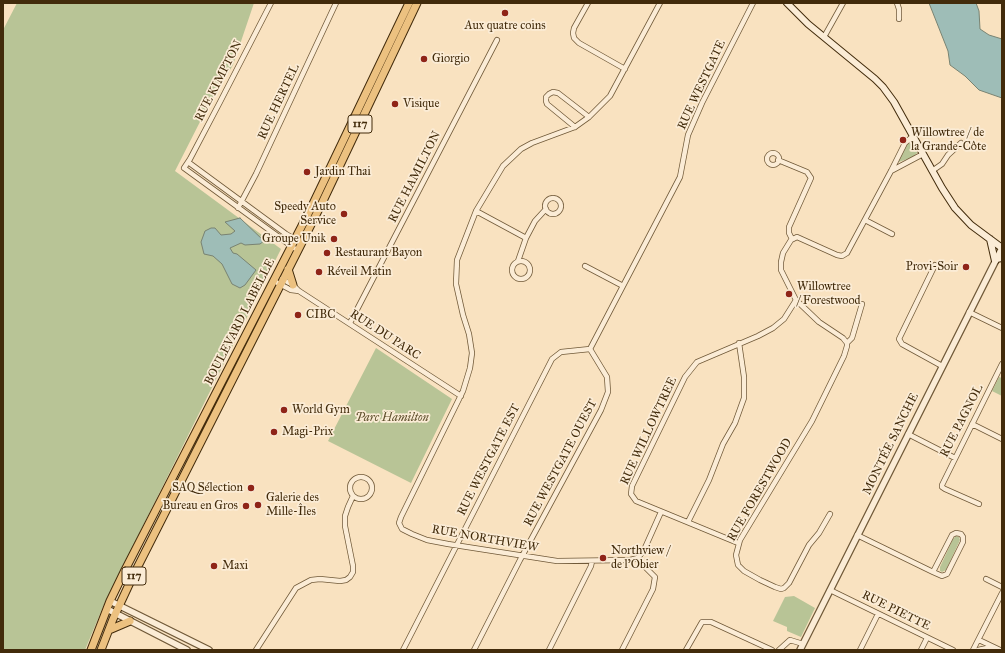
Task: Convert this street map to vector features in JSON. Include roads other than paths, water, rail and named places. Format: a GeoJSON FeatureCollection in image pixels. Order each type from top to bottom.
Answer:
{"type":"FeatureCollection","features":[{"type":"Feature","properties":{"kind":"main road","name":"BOULEVARD LABELLE"},"geometry":{"type":"LineString","coordinates":[[101,650],[119,605],[282,282],[295,248],[295,239],[344,140],[408,3]]}},
{"type":"Feature","properties":{"kind":"main road","name":"BOULEVARD LABELLE"},"geometry":{"type":"LineString","coordinates":[[91,650],[110,601],[275,278],[295,248],[302,243],[371,102],[417,3]]}},
{"type":"Feature","properties":{"kind":"main road"},"geometry":{"type":"LineString","coordinates":[[787,3],[824,37],[871,75],[883,87],[897,106],[932,171],[960,216],[971,226],[1002,248]]}},
{"type":"Feature","properties":{"kind":"main road"},"geometry":{"type":"LineString","coordinates":[[990,239],[998,260]]}},
{"type":"Feature","properties":{"kind":"main road"},"geometry":{"type":"LineString","coordinates":[[288,269],[293,285]]}},
{"type":"Feature","properties":{"kind":"main road"},"geometry":{"type":"LineString","coordinates":[[109,630],[130,621]]}},
{"type":"Feature","properties":{"kind":"street","name":"RUE KIMPTON"},"geometry":{"type":"LineString","coordinates":[[238,208],[184,168],[222,99],[271,3]]}},
{"type":"Feature","properties":{"kind":"street","name":"RUE HERTEL"},"geometry":{"type":"LineString","coordinates":[[238,208],[336,3]]}},
{"type":"Feature","properties":{"kind":"street"},"geometry":{"type":"LineString","coordinates":[[588,3],[574,28],[574,38],[579,43],[625,69]]}},
{"type":"Feature","properties":{"kind":"street"},"geometry":{"type":"LineString","coordinates":[[461,396],[465,386],[472,353],[469,334],[456,284],[457,260],[476,211],[503,166],[521,150],[532,143],[575,126],[589,117],[610,96],[660,3]]}},
{"type":"Feature","properties":{"kind":"street","name":"RUE WESTGATE"},"geometry":{"type":"LineString","coordinates":[[590,349],[680,177],[688,135],[702,103],[753,3]]}},
{"type":"Feature","properties":{"kind":"street"},"geometry":{"type":"LineString","coordinates":[[824,37],[843,3]]}},
{"type":"Feature","properties":{"kind":"street"},"geometry":{"type":"LineString","coordinates":[[897,3],[899,9],[899,19]]}},
{"type":"Feature","properties":{"kind":"street","name":"RUE HAMILTON"},"geometry":{"type":"LineString","coordinates":[[350,323],[497,40]]}},
{"type":"Feature","properties":{"kind":"street"},"geometry":{"type":"LineString","coordinates":[[575,126],[547,104],[546,97],[549,94],[553,92],[558,94],[589,117]]}},
{"type":"Feature","properties":{"kind":"street"},"geometry":{"type":"LineString","coordinates":[[792,238],[797,237],[842,256],[848,252],[905,142],[913,136]]}},
{"type":"Feature","properties":{"kind":"street"},"geometry":{"type":"LineString","coordinates":[[932,171],[942,164],[948,155],[961,143]]}},
{"type":"Feature","properties":{"kind":"street"},"geometry":{"type":"LineString","coordinates":[[891,171],[923,154]]}},
{"type":"Feature","properties":{"kind":"street"},"geometry":{"type":"LineString","coordinates":[[778,160],[807,172],[811,178],[789,227],[789,233],[792,238]]}},
{"type":"Feature","properties":{"kind":"street"},"geometry":{"type":"LineString","coordinates":[[188,162],[242,202],[302,243]]}},
{"type":"Feature","properties":{"kind":"street"},"geometry":{"type":"LineString","coordinates":[[238,208],[295,248]]}},
{"type":"Feature","properties":{"kind":"street"},"geometry":{"type":"LineString","coordinates":[[518,261],[525,262],[530,268],[529,274],[524,279],[517,278],[512,273],[513,266],[518,261],[526,238],[535,221],[546,209]]}},
{"type":"Feature","properties":{"kind":"street"},"geometry":{"type":"LineString","coordinates":[[476,211],[526,238]]}},
{"type":"Feature","properties":{"kind":"street"},"geometry":{"type":"LineString","coordinates":[[865,220],[892,234]]}},
{"type":"Feature","properties":{"kind":"street"},"geometry":{"type":"LineString","coordinates":[[792,238],[782,256],[781,268],[796,300],[815,319],[839,334],[847,342]]}},
{"type":"Feature","properties":{"kind":"street","name":"MONTÉE SANCHE"},"geometry":{"type":"LineString","coordinates":[[802,647],[969,312],[998,260],[1002,248]]}},
{"type":"Feature","properties":{"kind":"street"},"geometry":{"type":"LineString","coordinates":[[935,265],[899,339],[902,344],[942,366]]}},
{"type":"Feature","properties":{"kind":"street"},"geometry":{"type":"LineString","coordinates":[[585,266],[623,286]]}},
{"type":"Feature","properties":{"kind":"street","name":"RUE DU PARC"},"geometry":{"type":"LineString","coordinates":[[275,278],[291,290],[299,291]]}},
{"type":"Feature","properties":{"kind":"street","name":"RUE DU PARC"},"geometry":{"type":"LineString","coordinates":[[282,282],[293,285],[299,291],[461,396]]}},
{"type":"Feature","properties":{"kind":"street","name":"RUE WILLOWTREE"},"geometry":{"type":"LineString","coordinates":[[738,543],[636,501],[631,494],[632,486],[685,377],[697,362],[758,336],[779,324],[796,300]]}},
{"type":"Feature","properties":{"kind":"street","name":"RUE FORESTWOOD"},"geometry":{"type":"LineString","coordinates":[[830,514],[822,529],[809,546],[789,583],[783,588],[778,588],[768,584],[741,569],[736,561],[738,543],[812,421],[844,356],[848,346],[847,342],[852,338],[862,304]]}},
{"type":"Feature","properties":{"kind":"street"},"geometry":{"type":"LineString","coordinates":[[969,312],[1002,328]]}},
{"type":"Feature","properties":{"kind":"street"},"geometry":{"type":"LineString","coordinates":[[688,522],[709,480],[723,444],[735,423],[744,398],[744,377],[739,343]]}},
{"type":"Feature","properties":{"kind":"street","name":"RUE WESTGATE EST"},"geometry":{"type":"LineString","coordinates":[[403,650],[552,359],[561,352],[590,349]]}},
{"type":"Feature","properties":{"kind":"street","name":"RUE WESTGATE OUEST"},"geometry":{"type":"LineString","coordinates":[[474,650],[601,410],[608,392],[607,377],[590,349]]}},
{"type":"Feature","properties":{"kind":"street","name":"RUE PAGNOL"},"geometry":{"type":"LineString","coordinates":[[979,504],[956,495],[942,487],[1002,364]]}},
{"type":"Feature","properties":{"kind":"street","name":"RUE NORTHVIEW"},"geometry":{"type":"LineString","coordinates":[[461,396],[400,517],[399,523],[402,529],[431,541],[557,561],[637,559]]}},
{"type":"Feature","properties":{"kind":"street"},"geometry":{"type":"LineString","coordinates":[[972,424],[1002,439]]}},
{"type":"Feature","properties":{"kind":"street"},"geometry":{"type":"LineString","coordinates":[[908,434],[955,458]]}},
{"type":"Feature","properties":{"kind":"street"},"geometry":{"type":"LineString","coordinates":[[256,650],[296,588],[304,582],[311,580],[320,579],[340,581],[346,580],[350,577],[353,572],[345,518],[353,496],[350,485],[353,480],[360,476],[369,480],[372,489],[368,496],[362,499],[353,496]]}},
{"type":"Feature","properties":{"kind":"street"},"geometry":{"type":"LineString","coordinates":[[622,650],[653,589],[654,577],[637,559],[644,550],[661,512]]}},
{"type":"Feature","properties":{"kind":"street"},"geometry":{"type":"LineString","coordinates":[[857,535],[933,572],[942,576],[947,574],[963,542],[963,537],[961,534],[956,533],[952,535],[933,572]]}},
{"type":"Feature","properties":{"kind":"street"},"geometry":{"type":"LineString","coordinates":[[549,650],[591,566],[592,561]]}},
{"type":"Feature","properties":{"kind":"street"},"geometry":{"type":"LineString","coordinates":[[986,580],[1002,587]]}},
{"type":"Feature","properties":{"kind":"street","name":"RUE PIETTE"},"geometry":{"type":"LineString","coordinates":[[830,590],[953,650]]}},
{"type":"Feature","properties":{"kind":"street"},"geometry":{"type":"LineString","coordinates":[[973,650],[1002,593]]}},
{"type":"Feature","properties":{"kind":"street"},"geometry":{"type":"LineString","coordinates":[[110,601],[208,650]]}},
{"type":"Feature","properties":{"kind":"street"},"geometry":{"type":"LineString","coordinates":[[107,609],[187,650]]}},
{"type":"Feature","properties":{"kind":"street"},"geometry":{"type":"LineString","coordinates":[[860,650],[878,614]]}},
{"type":"Feature","properties":{"kind":"street"},"geometry":{"type":"LineString","coordinates":[[686,650],[702,622],[711,622],[772,650]]}},
{"type":"Feature","properties":{"kind":"street"},"geometry":{"type":"LineString","coordinates":[[921,650],[927,638]]}},
{"type":"Feature","properties":{"kind":"street"},"geometry":{"type":"LineString","coordinates":[[779,650],[790,640],[802,647]]}},
{"type":"Feature","properties":{"kind":"street"},"geometry":{"type":"LineString","coordinates":[[979,640],[1000,650]]}},
{"type":"Feature","properties":{"kind":"street"},"geometry":{"type":"LineString","coordinates":[[978,650],[994,647]]}},
{"type":"Feature","properties":{"kind":"water"},"geometry":{"type":"Polygon","coordinates":[[[929,3],[976,3],[979,11],[980,29],[989,35],[1002,39],[1002,98],[979,90],[965,76],[950,65],[948,51],[929,3]]]}},
{"type":"Feature","properties":{"kind":"water"},"geometry":{"type":"Polygon","coordinates":[[[240,218],[264,241],[260,244],[245,245],[241,243],[230,248],[233,253],[237,254],[256,270],[245,285],[240,288],[232,284],[222,264],[213,256],[204,254],[201,242],[205,231],[211,228],[215,228],[221,235],[231,234],[235,231],[225,222],[240,218]]]}},
{"type":"Feature","properties":{"kind":"place","name":"Aux quatre coins"},"geometry":{"type":"Point","coordinates":[505,13]}},
{"type":"Feature","properties":{"kind":"place","name":"Giorgio"},"geometry":{"type":"Point","coordinates":[424,59]}},
{"type":"Feature","properties":{"kind":"place","name":"Visique"},"geometry":{"type":"Point","coordinates":[395,104]}},
{"type":"Feature","properties":{"kind":"place","name":"Willowtree / de la Grande-Côte"},"geometry":{"type":"Point","coordinates":[903,140]}},
{"type":"Feature","properties":{"kind":"place","name":"Jardin Thai"},"geometry":{"type":"Point","coordinates":[307,172]}},
{"type":"Feature","properties":{"kind":"place","name":"Speedy Auto Service"},"geometry":{"type":"Point","coordinates":[344,214]}},
{"type":"Feature","properties":{"kind":"place","name":"Groupe Unik"},"geometry":{"type":"Point","coordinates":[334,239]}},
{"type":"Feature","properties":{"kind":"place","name":"Restaurant Bayon"},"geometry":{"type":"Point","coordinates":[327,253]}},
{"type":"Feature","properties":{"kind":"place","name":"Provi-Soir"},"geometry":{"type":"Point","coordinates":[966,267]}},
{"type":"Feature","properties":{"kind":"place","name":"Réveil Matin"},"geometry":{"type":"Point","coordinates":[319,272]}},
{"type":"Feature","properties":{"kind":"place","name":"Willowtree / Forestwood"},"geometry":{"type":"Point","coordinates":[789,294]}},
{"type":"Feature","properties":{"kind":"place","name":"CIBC"},"geometry":{"type":"Point","coordinates":[298,315]}},
{"type":"Feature","properties":{"kind":"place","name":"World Gym"},"geometry":{"type":"Point","coordinates":[284,410]}},
{"type":"Feature","properties":{"kind":"place","name":"Magi-Prix"},"geometry":{"type":"Point","coordinates":[274,432]}},
{"type":"Feature","properties":{"kind":"place","name":"SAQ Sélection"},"geometry":{"type":"Point","coordinates":[251,488]}},
{"type":"Feature","properties":{"kind":"place","name":"Galerie des Mille-Îles"},"geometry":{"type":"Point","coordinates":[258,505]}},
{"type":"Feature","properties":{"kind":"place","name":"Bureau en Gros"},"geometry":{"type":"Point","coordinates":[246,506]}},
{"type":"Feature","properties":{"kind":"place","name":"Northview / de l'Obier"},"geometry":{"type":"Point","coordinates":[603,558]}},
{"type":"Feature","properties":{"kind":"place","name":"Maxi"},"geometry":{"type":"Point","coordinates":[214,566]}},
{"type":"Feature","properties":{"kind":"park label","name":"Parc Hamilton"},"geometry":{"type":"Point","coordinates":[392,418]}}]}
